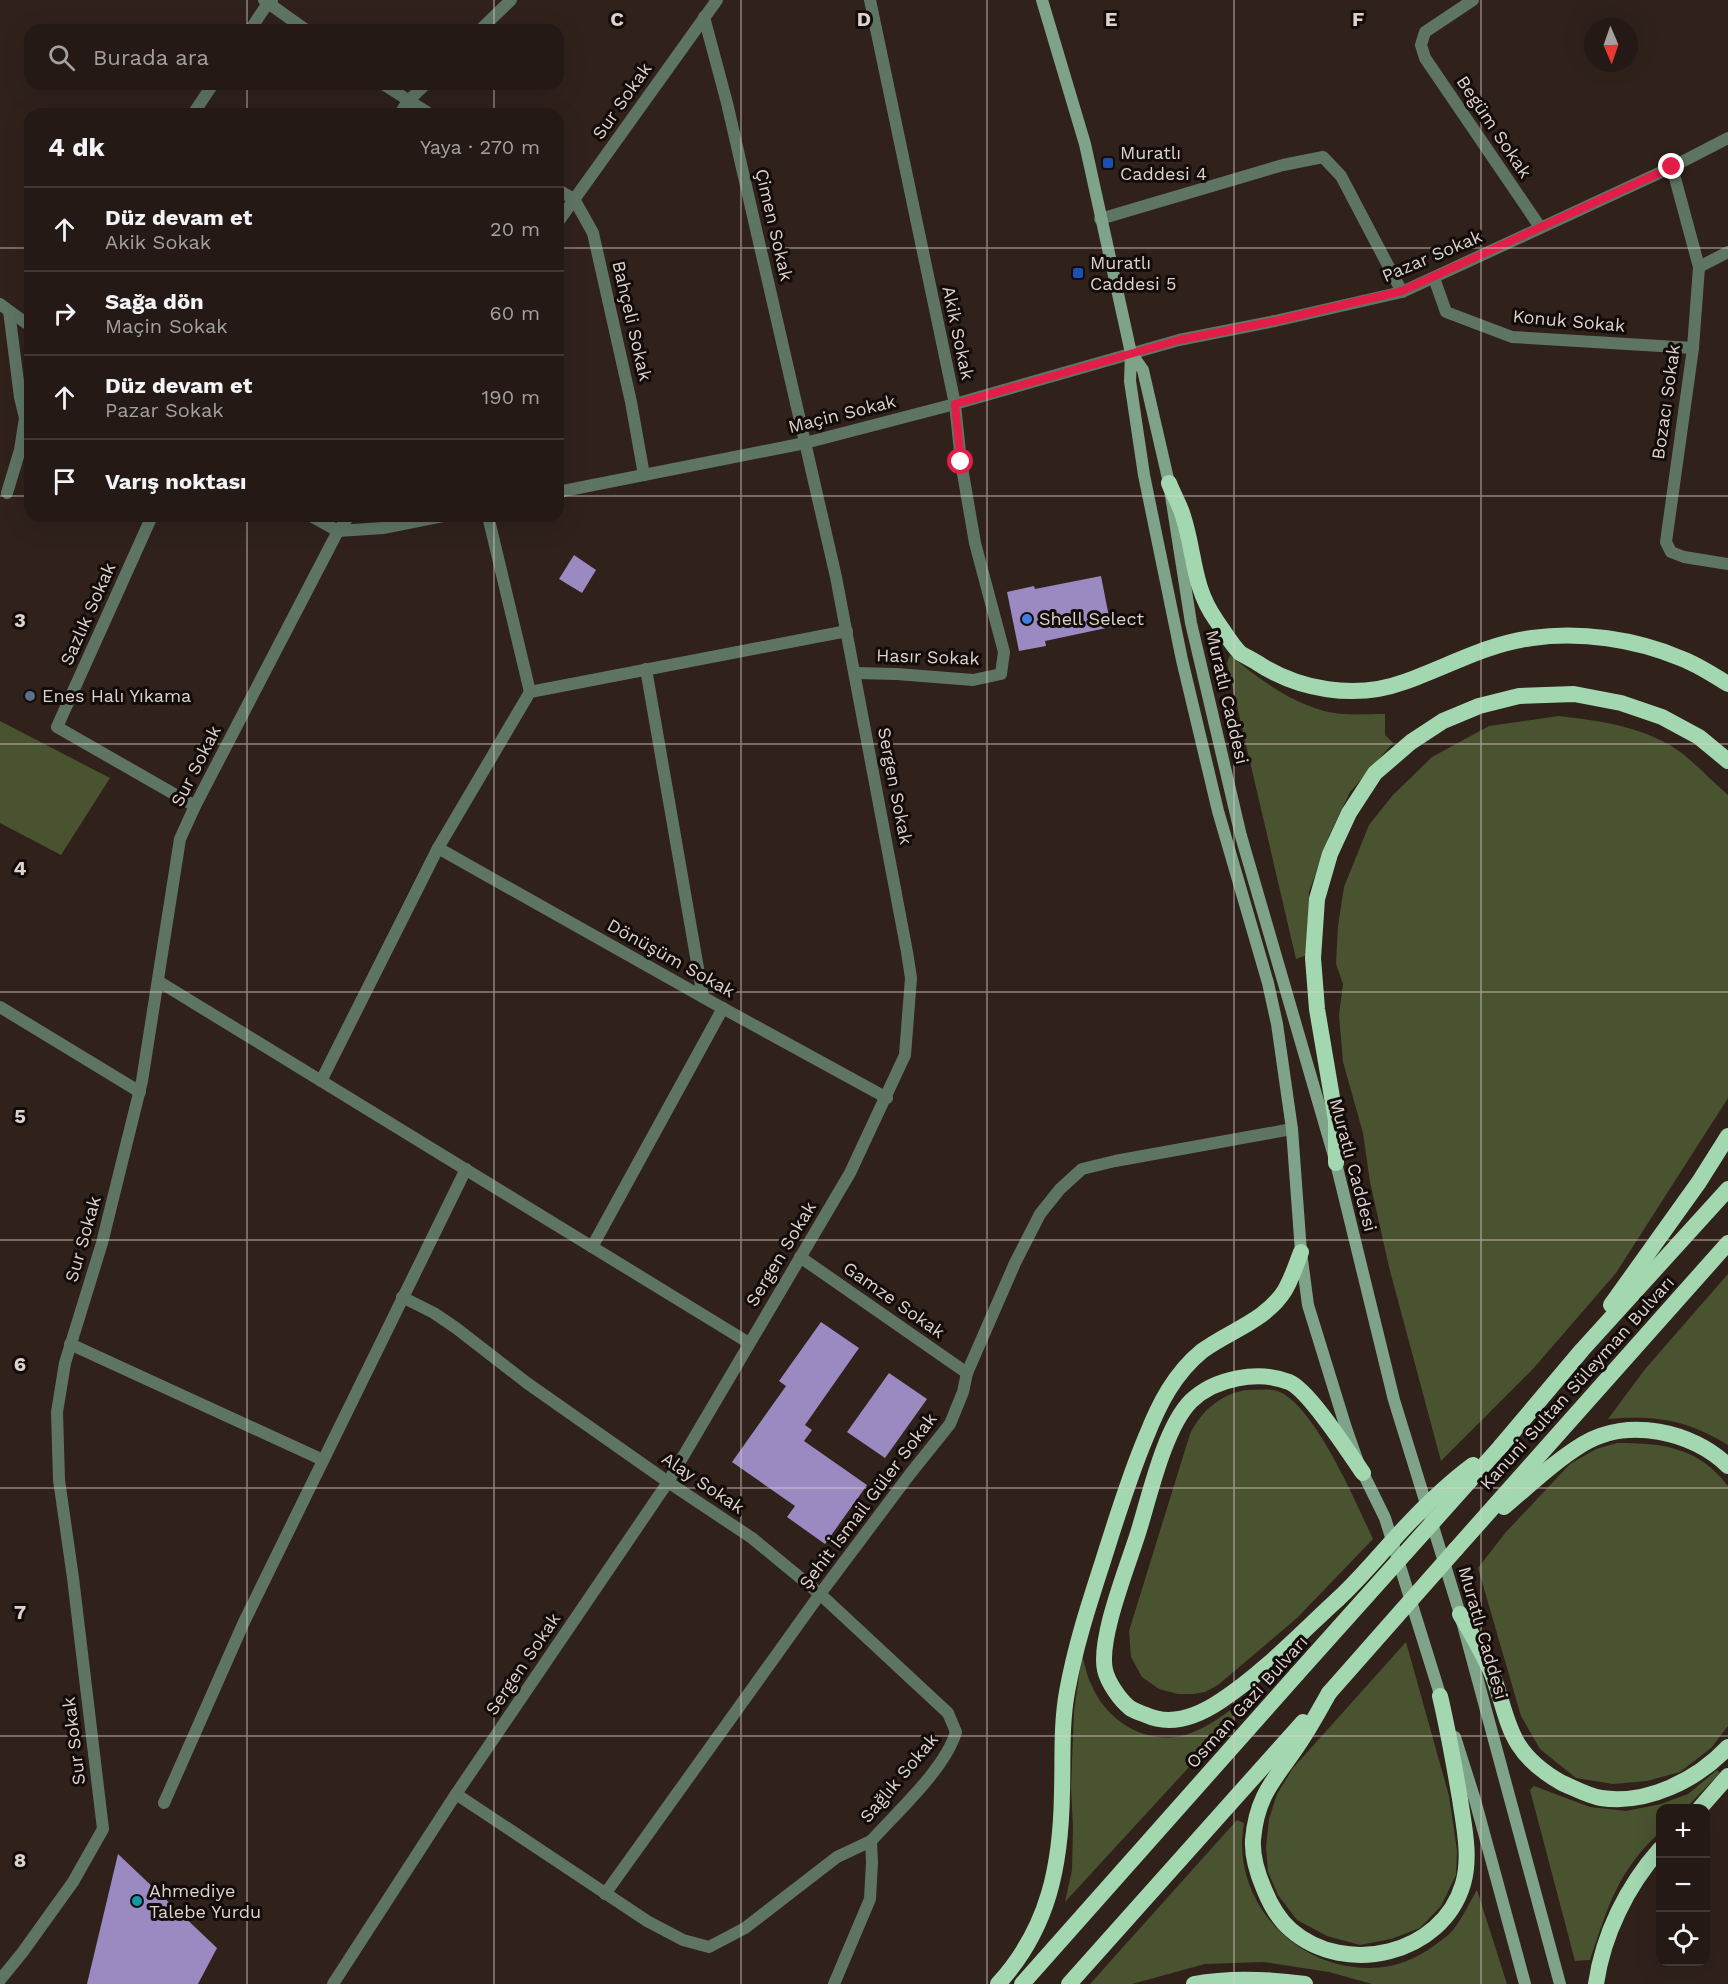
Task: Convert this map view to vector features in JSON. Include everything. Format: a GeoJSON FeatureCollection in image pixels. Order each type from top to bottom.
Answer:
{"type":"FeatureCollection","features":[{"type":"Feature","properties":{"kind":"highway"},"geometry":{"type":"LineString","coordinates":[[1168,483],[1183,516],[1193,567],[1214,618],[1240,653],[1269,671],[1300,684],[1343,692],[1378,689],[1402,683],[1477,652],[1508,643],[1567,635],[1607,638],[1644,646],[1680,658],[1728,684]]}},
{"type":"Feature","properties":{"kind":"highway"},"geometry":{"type":"LineString","coordinates":[[1336,1163],[1336,1121],[1317,1009],[1313,958],[1317,899],[1330,854],[1349,813],[1375,773],[1411,742],[1443,721],[1479,706],[1519,696],[1541,695],[1574,694],[1621,703],[1662,717],[1699,737],[1728,761]]}},
{"type":"Feature","properties":{"kind":"highway"},"geometry":{"type":"LineString","coordinates":[[1582,1350],[1634,1271],[1699,1182],[1728,1136]]}},
{"type":"Feature","properties":{"kind":"highway","name":"Kanuni Sultan Süleyman Bulvarı"},"geometry":{"type":"LineString","coordinates":[[1501,1446],[1582,1350],[1728,1189]]}},
{"type":"Feature","properties":{"kind":"highway","name":"Kanuni Sultan Süleyman Bulvarı"},"geometry":{"type":"LineString","coordinates":[[1456,1549],[1728,1243]]}},
{"type":"Feature","properties":{"kind":"highway"},"geometry":{"type":"LineString","coordinates":[[998,1984],[1011,1970],[1029,1942],[1050,1896],[1061,1834],[1063,1729],[1067,1694],[1082,1627],[1145,1438],[1172,1383],[1202,1351],[1260,1316],[1284,1292],[1301,1252]]}},
{"type":"Feature","properties":{"kind":"highway"},"geometry":{"type":"LineString","coordinates":[[1363,1473],[1327,1421],[1290,1382],[1262,1377],[1244,1377],[1204,1390],[1190,1403],[1175,1425],[1159,1467],[1106,1639],[1105,1670],[1114,1689],[1130,1708],[1150,1717],[1177,1721],[1222,1701],[1250,1679],[1354,1584],[1439,1493],[1501,1446]]}},
{"type":"Feature","properties":{"kind":"highway"},"geometry":{"type":"LineString","coordinates":[[1069,1984],[1456,1549],[1541,1475],[1585,1443],[1611,1432],[1643,1430],[1670,1433],[1694,1442],[1728,1466]]}},
{"type":"Feature","properties":{"kind":"highway","name":"Osman Gazi Bulvarı"},"geometry":{"type":"LineString","coordinates":[[1022,1984],[1501,1446]]}},
{"type":"Feature","properties":{"kind":"highway"},"geometry":{"type":"LineString","coordinates":[[1460,1614],[1484,1656],[1518,1744],[1537,1765],[1555,1779],[1575,1789],[1600,1798],[1624,1798],[1671,1788],[1706,1768],[1728,1747]]}},
{"type":"Feature","properties":{"kind":"highway"},"geometry":{"type":"LineString","coordinates":[[1329,1693],[1303,1737],[1265,1792],[1257,1817],[1253,1843],[1258,1877],[1273,1910],[1291,1931],[1318,1946],[1346,1955],[1375,1956],[1401,1948],[1432,1931],[1451,1909],[1462,1885],[1467,1861],[1464,1827],[1454,1759],[1440,1696]]}},
{"type":"Feature","properties":{"kind":"highway"},"geometry":{"type":"LineString","coordinates":[[1704,1804],[1728,1776]]}},
{"type":"Feature","properties":{"kind":"highway"},"geometry":{"type":"LineString","coordinates":[[1596,1984],[1619,1909],[1656,1853]]}},
{"type":"Feature","properties":{"kind":"highway"},"geometry":{"type":"LineString","coordinates":[[1194,1984],[1214,1980],[1266,1979],[1305,1984]]}},
{"type":"Feature","properties":{"kind":"main road","name":"Muratlı Caddesi"},"geometry":{"type":"LineString","coordinates":[[1042,0],[1085,144],[1131,353],[1131,381],[1144,475],[1182,660],[1218,811],[1268,983],[1279,1035],[1292,1129],[1301,1252],[1308,1305],[1346,1428],[1363,1473],[1385,1518],[1475,1800],[1526,1984]]}},
{"type":"Feature","properties":{"kind":"main road","name":"Muratlı Caddesi"},"geometry":{"type":"LineString","coordinates":[[1131,353],[1143,370],[1168,483],[1191,623],[1241,836],[1336,1163],[1394,1400],[1460,1614],[1560,1984]]}},
{"type":"Feature","properties":{"kind":"street"},"geometry":{"type":"LineString","coordinates":[[486,24],[511,0]]}},
{"type":"Feature","properties":{"kind":"street","name":"Sur Sokak"},"geometry":{"type":"LineString","coordinates":[[564,213],[717,0]]}},
{"type":"Feature","properties":{"kind":"street","name":"Akik Sokak"},"geometry":{"type":"LineString","coordinates":[[870,0],[955,404],[961,462],[975,543],[1004,652],[1001,674]]}},
{"type":"Feature","properties":{"kind":"street","name":"Begüm Sokak"},"geometry":{"type":"LineString","coordinates":[[1473,0],[1425,32],[1421,45],[1425,58],[1540,227]]}},
{"type":"Feature","properties":{"kind":"street"},"geometry":{"type":"LineString","coordinates":[[254,24],[268,1],[298,24]]}},
{"type":"Feature","properties":{"kind":"street","name":"Çimen Sokak"},"geometry":{"type":"LineString","coordinates":[[704,17],[728,103],[805,442]]}},
{"type":"Feature","properties":{"kind":"street"},"geometry":{"type":"LineString","coordinates":[[197,108],[209,90]]}},
{"type":"Feature","properties":{"kind":"street"},"geometry":{"type":"LineString","coordinates":[[392,90],[420,108]]}},
{"type":"Feature","properties":{"kind":"street"},"geometry":{"type":"LineString","coordinates":[[404,108],[420,90]]}},
{"type":"Feature","properties":{"kind":"street","name":"Pazar Sokak"},"geometry":{"type":"LineString","coordinates":[[1131,353],[1179,340],[1275,321],[1402,291],[1672,167],[1728,138]]}},
{"type":"Feature","properties":{"kind":"street"},"geometry":{"type":"LineString","coordinates":[[1100,219],[1283,165],[1323,157],[1341,176],[1402,291]]}},
{"type":"Feature","properties":{"kind":"street","name":"Bozacı Sokak"},"geometry":{"type":"LineString","coordinates":[[1672,167],[1699,267],[1693,348],[1666,542],[1671,552],[1684,557],[1728,564]]}},
{"type":"Feature","properties":{"kind":"street"},"geometry":{"type":"LineString","coordinates":[[564,193],[574,199]]}},
{"type":"Feature","properties":{"kind":"street","name":"Bahçeli Sokak"},"geometry":{"type":"LineString","coordinates":[[574,199],[593,233],[632,402],[644,475]]}},
{"type":"Feature","properties":{"kind":"street"},"geometry":{"type":"LineString","coordinates":[[1699,267],[1728,252]]}},
{"type":"Feature","properties":{"kind":"street","name":"Konuk Sokak"},"geometry":{"type":"LineString","coordinates":[[1434,278],[1446,312],[1512,337],[1693,348]]}},
{"type":"Feature","properties":{"kind":"street"},"geometry":{"type":"LineString","coordinates":[[4,307],[24,322]]}},
{"type":"Feature","properties":{"kind":"street"},"geometry":{"type":"LineString","coordinates":[[4,307],[24,414]]}},
{"type":"Feature","properties":{"kind":"street","name":"Maçin Sokak"},"geometry":{"type":"LineString","coordinates":[[564,491],[805,442],[955,404],[1131,353]]}},
{"type":"Feature","properties":{"kind":"street"},"geometry":{"type":"LineString","coordinates":[[7,494],[20,450],[24,424]]}},
{"type":"Feature","properties":{"kind":"street","name":"Sergen Sokak"},"geometry":{"type":"LineString","coordinates":[[333,1984],[456,1794],[668,1482],[850,1173],[887,1098],[905,1055],[911,978],[847,630],[805,442]]}},
{"type":"Feature","properties":{"kind":"street","name":"Sazlık Sokak"},"geometry":{"type":"LineString","coordinates":[[149,522],[57,727],[195,806]]}},
{"type":"Feature","properties":{"kind":"street"},"geometry":{"type":"LineString","coordinates":[[322,522],[338,531],[383,528],[413,522]]}},
{"type":"Feature","properties":{"kind":"street","name":"Sur Sokak"},"geometry":{"type":"LineString","coordinates":[[0,1980],[73,1882],[103,1829],[59,1480],[57,1412],[64,1363],[102,1242],[140,1092],[180,839],[195,806],[345,522]]}},
{"type":"Feature","properties":{"kind":"street"},"geometry":{"type":"LineString","coordinates":[[321,1081],[438,848],[530,692],[489,522]]}},
{"type":"Feature","properties":{"kind":"street"},"geometry":{"type":"LineString","coordinates":[[530,692],[847,630]]}},
{"type":"Feature","properties":{"kind":"street"},"geometry":{"type":"LineString","coordinates":[[646,669],[703,997]]}},
{"type":"Feature","properties":{"kind":"street","name":"Hasır Sokak"},"geometry":{"type":"LineString","coordinates":[[855,673],[973,680],[1001,674]]}},
{"type":"Feature","properties":{"kind":"street","name":"Dönüşüm Sokak"},"geometry":{"type":"LineString","coordinates":[[438,848],[887,1098]]}},
{"type":"Feature","properties":{"kind":"street"},"geometry":{"type":"LineString","coordinates":[[158,981],[749,1343]]}},
{"type":"Feature","properties":{"kind":"street"},"geometry":{"type":"LineString","coordinates":[[0,1007],[140,1092]]}},
{"type":"Feature","properties":{"kind":"street"},"geometry":{"type":"LineString","coordinates":[[592,1247],[723,1008]]}},
{"type":"Feature","properties":{"kind":"street","name":"Şehit İsmail Güler Sokak"},"geometry":{"type":"LineString","coordinates":[[605,1894],[820,1594],[950,1424],[963,1392],[967,1373],[1016,1263],[1040,1214],[1060,1189],[1082,1169],[1292,1129]]}},
{"type":"Feature","properties":{"kind":"street"},"geometry":{"type":"LineString","coordinates":[[164,1803],[244,1622],[465,1169]]}},
{"type":"Feature","properties":{"kind":"street","name":"Gamze Sokak"},"geometry":{"type":"LineString","coordinates":[[800,1257],[967,1373]]}},
{"type":"Feature","properties":{"kind":"street","name":"Alay Sokak"},"geometry":{"type":"LineString","coordinates":[[402,1297],[434,1313],[456,1328],[527,1383],[668,1482],[753,1538],[820,1594],[948,1713],[956,1732]]}},
{"type":"Feature","properties":{"kind":"street"},"geometry":{"type":"LineString","coordinates":[[70,1344],[323,1460]]}},
{"type":"Feature","properties":{"kind":"street","name":"Sağlık Sokak"},"geometry":{"type":"LineString","coordinates":[[834,1984],[870,1899],[871,1840],[918,1789],[951,1748],[956,1732]]}},
{"type":"Feature","properties":{"kind":"street"},"geometry":{"type":"LineString","coordinates":[[456,1794],[647,1921],[683,1940],[709,1947],[745,1928],[837,1857],[871,1840]]}},
{"type":"Feature","properties":{"kind":"green space"},"geometry":{"type":"Polygon","coordinates":[[[1230,655],[1282,693],[1311,707],[1342,714],[1385,714],[1385,735],[1393,743],[1350,792],[1329,836],[1309,892],[1307,955],[1296,959],[1227,663],[1230,655]]]}},
{"type":"Feature","properties":{"kind":"green space"},"geometry":{"type":"Polygon","coordinates":[[[1559,716],[1607,723],[1655,737],[1683,754],[1728,795],[1728,1098],[1616,1273],[1532,1370],[1441,1461],[1389,1267],[1370,1182],[1363,1133],[1343,1062],[1339,1015],[1343,984],[1336,964],[1338,926],[1344,887],[1369,825],[1392,796],[1432,757],[1489,726],[1559,716]]]}},
{"type":"Feature","properties":{"kind":"green space"},"geometry":{"type":"Polygon","coordinates":[[[0,721],[110,778],[61,855],[0,823],[0,721]]]}},
{"type":"Feature","properties":{"kind":"green space"},"geometry":{"type":"Polygon","coordinates":[[[1728,1274],[1728,1445],[1699,1430],[1671,1421],[1641,1418],[1608,1419],[1646,1368],[1728,1274]]]}},
{"type":"Feature","properties":{"kind":"green space"},"geometry":{"type":"Polygon","coordinates":[[[1246,1390],[1274,1390],[1289,1397],[1303,1412],[1332,1455],[1373,1539],[1297,1618],[1218,1685],[1205,1692],[1178,1694],[1159,1689],[1142,1677],[1131,1657],[1129,1631],[1190,1434],[1200,1418],[1213,1405],[1228,1396],[1246,1390]]]}},
{"type":"Feature","properties":{"kind":"green space"},"geometry":{"type":"Polygon","coordinates":[[[1617,1443],[1664,1446],[1692,1455],[1717,1473],[1728,1486],[1728,1726],[1711,1748],[1680,1772],[1647,1781],[1613,1784],[1576,1778],[1540,1749],[1521,1716],[1478,1568],[1506,1532],[1570,1464],[1596,1449],[1617,1443]]]}},
{"type":"Feature","properties":{"kind":"green space"},"geometry":{"type":"Polygon","coordinates":[[[1406,1642],[1449,1796],[1457,1850],[1456,1875],[1441,1906],[1420,1928],[1391,1939],[1360,1945],[1327,1936],[1297,1920],[1278,1895],[1268,1872],[1266,1847],[1269,1819],[1277,1794],[1293,1768],[1406,1642]]]}},
{"type":"Feature","properties":{"kind":"green space"},"geometry":{"type":"Polygon","coordinates":[[[1082,1655],[1087,1675],[1099,1700],[1120,1722],[1147,1735],[1176,1737],[1191,1733],[1211,1723],[1243,1701],[1246,1705],[1065,1902],[1072,1870],[1071,1788],[1074,1711],[1082,1655]]]}},
{"type":"Feature","properties":{"kind":"green space"},"geometry":{"type":"Polygon","coordinates":[[[1717,1770],[1720,1773],[1690,1804],[1661,1804],[1688,1794],[1717,1770]]]}},
{"type":"Feature","properties":{"kind":"green space"},"geometry":{"type":"Polygon","coordinates":[[[1534,1786],[1590,1807],[1626,1811],[1656,1805],[1656,1836],[1633,1861],[1616,1891],[1590,1960],[1575,1961],[1530,1790],[1534,1786]]]}},
{"type":"Feature","properties":{"kind":"green space"},"geometry":{"type":"Polygon","coordinates":[[[1237,1820],[1244,1823],[1243,1854],[1249,1883],[1262,1909],[1280,1932],[1303,1949],[1330,1962],[1359,1968],[1398,1964],[1427,1950],[1451,1932],[1477,1890],[1507,1984],[1372,1984],[1329,1972],[1263,1962],[1205,1964],[1132,1984],[1090,1984],[1237,1820]]]}},
{"type":"Feature","properties":{"kind":"building"},"geometry":{"type":"Polygon","coordinates":[[[574,555],[596,570],[582,593],[559,579],[574,555]]]}},
{"type":"Feature","properties":{"kind":"building"},"geometry":{"type":"Polygon","coordinates":[[[1101,576],[1111,627],[1045,641],[1046,646],[1019,651],[1007,592],[1101,576]]]}},
{"type":"Feature","properties":{"kind":"building"},"geometry":{"type":"Polygon","coordinates":[[[821,1322],[859,1348],[805,1425],[812,1430],[804,1441],[867,1485],[825,1544],[787,1517],[795,1506],[732,1462],[786,1386],[779,1381],[821,1322]]]}},
{"type":"Feature","properties":{"kind":"building"},"geometry":{"type":"Polygon","coordinates":[[[889,1373],[927,1399],[885,1458],[847,1432],[889,1373]]]}},
{"type":"Feature","properties":{"kind":"building","name":"Ahmediye Talebe Yurdu"},"geometry":{"type":"Polygon","coordinates":[[[118,1854],[217,1948],[198,1984],[87,1984],[118,1854]]]}},
{"type":"Feature","properties":{"kind":"place","name":"Muratlı Caddesi 4"},"geometry":{"type":"Point","coordinates":[1108,163]}},
{"type":"Feature","properties":{"kind":"place","name":"Muratlı Caddesi 5"},"geometry":{"type":"Point","coordinates":[1078,273]}},
{"type":"Feature","properties":{"kind":"place","name":"Shell Select"},"geometry":{"type":"Point","coordinates":[1027,619]}},
{"type":"Feature","properties":{"kind":"place","name":"Enes Halı Yıkama"},"geometry":{"type":"Point","coordinates":[30,696]}},
{"type":"Feature","properties":{"kind":"place","name":"Ahmediye Talebe Yurdu"},"geometry":{"type":"Point","coordinates":[137,1901]}},
{"type":"Feature","properties":{"kind":"route"},"geometry":{"type":"LineString","coordinates":[[961,462],[955,404],[1179,340],[1275,321],[1402,291],[1672,167]]}}]}
